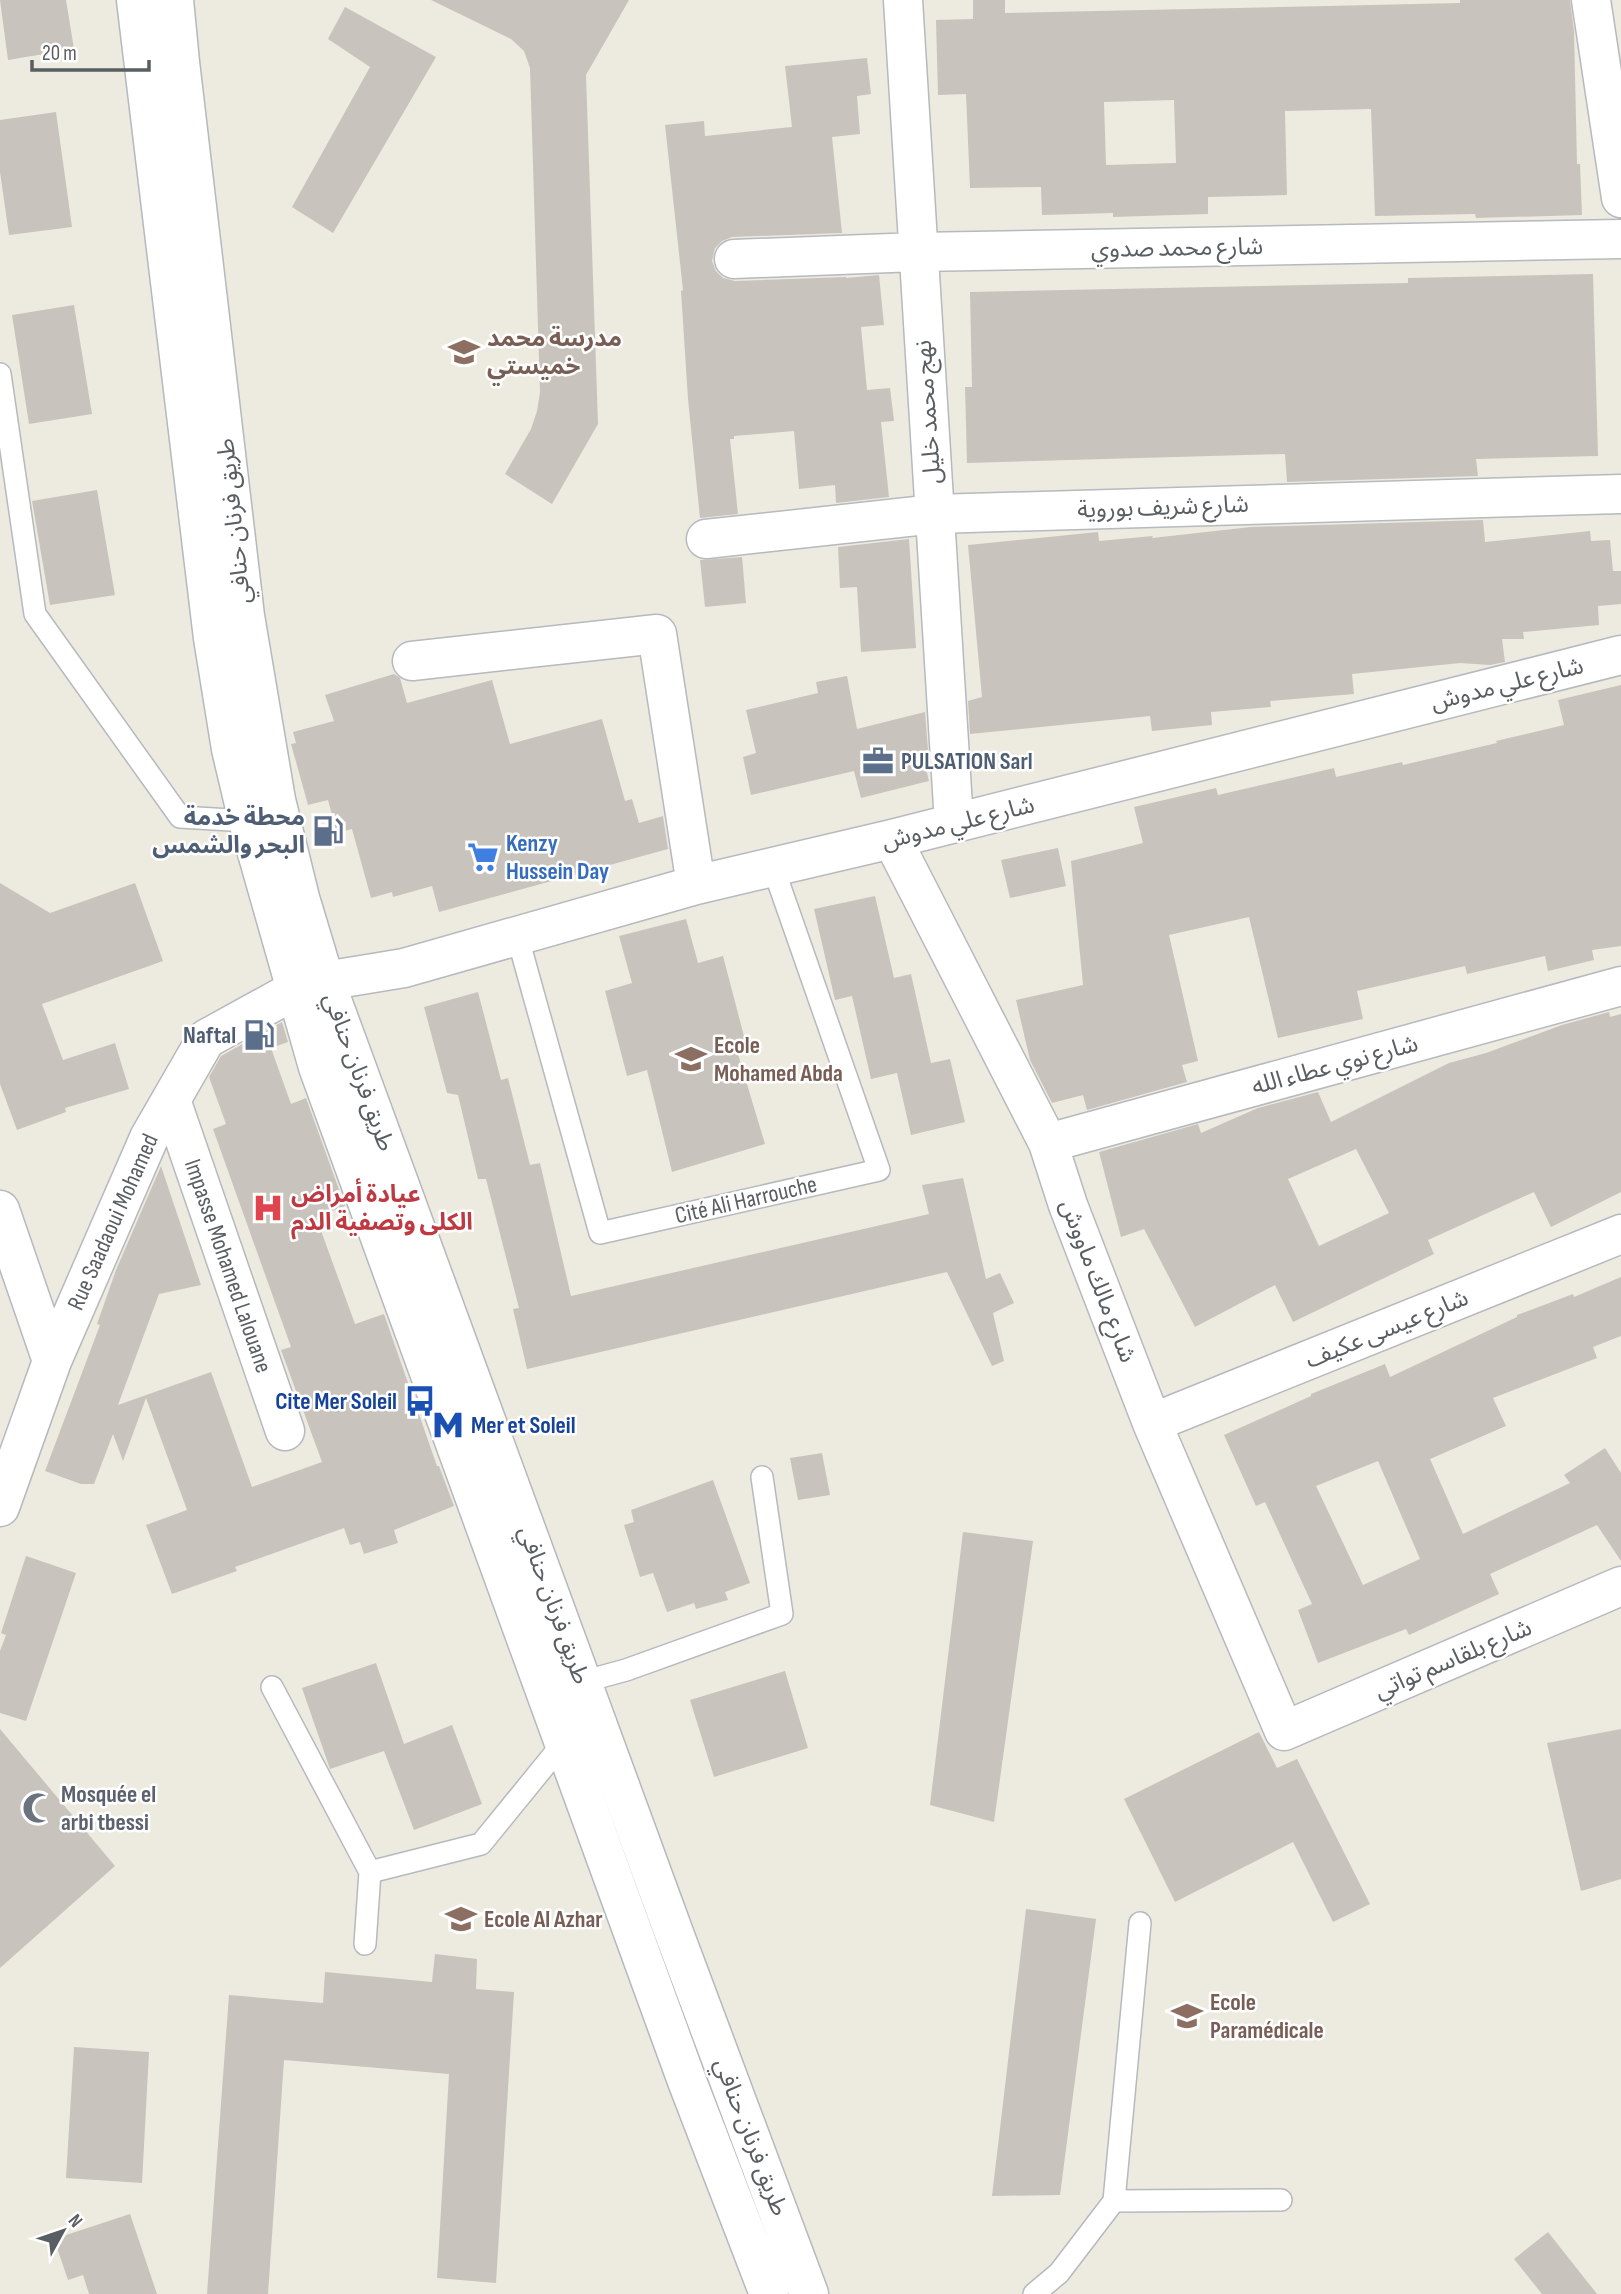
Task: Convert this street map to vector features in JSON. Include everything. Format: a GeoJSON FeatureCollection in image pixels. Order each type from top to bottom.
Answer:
{"type":"FeatureCollection","features":[{"type":"Feature","properties":{"kind":"street","name":"طريق فرنان حنافي"},"geometry":{"type":"LineString","coordinates":[[136,0],[213,638],[231,749],[248,821],[582,1682],[809,2294]]}},
{"type":"Feature","properties":{"kind":"street","name":"طريق فرنان حنافي"},"geometry":{"type":"LineString","coordinates":[[174,0],[244,616],[276,800],[300,898],[318,1067],[687,2081],[760,2289]]}},
{"type":"Feature","properties":{"kind":"street","name":"نهج محمد خليل"},"geometry":{"type":"LineString","coordinates":[[903,0],[954,824]]}},
{"type":"Feature","properties":{"kind":"street"},"geometry":{"type":"LineString","coordinates":[[1591,0],[1611,77],[1621,198]]}},
{"type":"Feature","properties":{"kind":"street","name":"شارع محمد صدوي"},"geometry":{"type":"LineString","coordinates":[[734,259],[918,252],[1621,239]]}},
{"type":"Feature","properties":{"kind":"street","name":"شارع شريف بوروية"},"geometry":{"type":"LineString","coordinates":[[706,538],[935,513],[1621,494]]}},
{"type":"Feature","properties":{"kind":"street"},"geometry":{"type":"LineString","coordinates":[[412,661],[657,634],[696,885]]}},
{"type":"Feature","properties":{"kind":"street","name":"شارع علي مدوش"},"geometry":{"type":"LineString","coordinates":[[310,986],[404,968],[696,885],[954,824],[1621,655]]}},
{"type":"Feature","properties":{"kind":"street","name":"شارع مالك ماووش"},"geometry":{"type":"LineString","coordinates":[[892,839],[1048,1143],[1068,1205],[1152,1423],[1284,1731]]}},
{"type":"Feature","properties":{"kind":"street","name":"Rue Saadaoui Mohamed"},"geometry":{"type":"LineString","coordinates":[[0,1507],[52,1361],[149,1139],[206,1039],[310,986]]}},
{"type":"Feature","properties":{"kind":"street","name":"شارع نوي عطاء الله"},"geometry":{"type":"LineString","coordinates":[[1048,1143],[1621,986]]}},
{"type":"Feature","properties":{"kind":"street","name":"Impasse Mohamed Lalouane"},"geometry":{"type":"LineString","coordinates":[[171,1100],[285,1431]]}},
{"type":"Feature","properties":{"kind":"street"},"geometry":{"type":"LineString","coordinates":[[0,1210],[52,1361]]}},
{"type":"Feature","properties":{"kind":"street","name":"شارع عيسى عكيف"},"geometry":{"type":"LineString","coordinates":[[1152,1423],[1621,1234]]}},
{"type":"Feature","properties":{"kind":"street","name":"شارع بلقاسم تواتي"},"geometry":{"type":"LineString","coordinates":[[1284,1731],[1621,1586]]}},
{"type":"Feature","properties":{"kind":"lane"},"geometry":{"type":"LineString","coordinates":[[0,374],[35,614],[180,817],[248,821]]}},
{"type":"Feature","properties":{"kind":"lane","name":"Cité Ali Harrouche"},"geometry":{"type":"LineString","coordinates":[[517,935],[600,1233],[880,1170],[773,867]]}},
{"type":"Feature","properties":{"kind":"lane"},"geometry":{"type":"LineString","coordinates":[[582,1682],[626,1670],[782,1614],[762,1477]]}},
{"type":"Feature","properties":{"kind":"lane"},"geometry":{"type":"LineString","coordinates":[[272,1687],[370,1872],[365,1944]]}},
{"type":"Feature","properties":{"kind":"lane"},"geometry":{"type":"LineString","coordinates":[[370,1872],[481,1844],[564,1742]]}},
{"type":"Feature","properties":{"kind":"lane"},"geometry":{"type":"LineString","coordinates":[[1034,2294],[1059,2273],[1114,2201],[1140,1923]]}},
{"type":"Feature","properties":{"kind":"lane"},"geometry":{"type":"LineString","coordinates":[[1114,2201],[1281,2200]]}},
{"type":"Feature","properties":{"kind":"building"},"geometry":{"type":"Polygon","coordinates":[[[0,0],[66,0],[74,49],[8,60],[0,0]]]}},
{"type":"Feature","properties":{"kind":"building"},"geometry":{"type":"Polygon","coordinates":[[[431,0],[629,0],[586,75],[598,424],[552,504],[505,474],[531,429],[540,392],[530,68],[524,51],[511,39],[431,0]]]}},
{"type":"Feature","properties":{"kind":"building"},"geometry":{"type":"Polygon","coordinates":[[[973,0],[1005,0],[1005,13],[1460,3],[1460,0],[1570,0],[1574,31],[1577,164],[1580,164],[1582,215],[1476,218],[1475,214],[1375,216],[1371,109],[1285,111],[1287,195],[1208,197],[1208,214],[1113,217],[1113,213],[1042,215],[1041,187],[970,188],[966,94],[938,95],[936,20],[973,19],[973,0]],[[1174,100],[1104,102],[1106,165],[1176,163],[1174,100]]]}},
{"type":"Feature","properties":{"kind":"building"},"geometry":{"type":"Polygon","coordinates":[[[345,7],[436,57],[333,233],[292,207],[370,67],[328,39],[345,7]]]}},
{"type":"Feature","properties":{"kind":"building"},"geometry":{"type":"Polygon","coordinates":[[[867,58],[871,94],[857,96],[860,134],[832,137],[842,233],[732,237],[715,248],[712,261],[723,278],[735,281],[879,275],[884,325],[861,327],[867,390],[890,388],[894,421],[881,422],[889,497],[836,503],[835,485],[799,489],[794,431],[734,436],[734,439],[730,439],[738,514],[700,518],[688,399],[683,290],[665,125],[704,121],[705,136],[792,127],[785,66],[867,58]]]}},
{"type":"Feature","properties":{"kind":"building"},"geometry":{"type":"Polygon","coordinates":[[[56,112],[72,227],[9,235],[0,172],[0,120],[56,112]]]}},
{"type":"Feature","properties":{"kind":"building"},"geometry":{"type":"Polygon","coordinates":[[[1593,274],[1598,456],[1476,459],[1478,476],[1287,482],[1285,454],[967,463],[965,387],[972,387],[970,292],[1408,283],[1408,278],[1593,274]]]}},
{"type":"Feature","properties":{"kind":"building"},"geometry":{"type":"Polygon","coordinates":[[[74,305],[92,414],[29,424],[12,315],[74,305]]]}},
{"type":"Feature","properties":{"kind":"building"},"geometry":{"type":"Polygon","coordinates":[[[97,490],[115,595],[50,605],[32,501],[97,490]]]}},
{"type":"Feature","properties":{"kind":"building"},"geometry":{"type":"Polygon","coordinates":[[[1483,520],[1485,542],[1590,531],[1591,541],[1610,540],[1613,571],[1621,571],[1621,604],[1598,606],[1599,625],[1523,632],[1524,639],[1502,639],[1505,662],[1490,665],[1460,663],[1352,674],[1354,694],[1270,701],[1271,707],[1211,712],[1212,725],[1152,731],[1150,716],[970,734],[968,701],[982,697],[968,545],[1098,532],[1099,541],[1251,527],[1483,520]]]}},
{"type":"Feature","properties":{"kind":"building"},"geometry":{"type":"Polygon","coordinates":[[[909,539],[916,648],[861,652],[857,587],[840,588],[838,547],[909,539]]]}},
{"type":"Feature","properties":{"kind":"building"},"geometry":{"type":"Polygon","coordinates":[[[742,557],[746,603],[705,607],[700,560],[742,557]]]}},
{"type":"Feature","properties":{"kind":"building"},"geometry":{"type":"Polygon","coordinates":[[[394,674],[400,678],[407,703],[492,680],[510,744],[602,719],[625,801],[632,799],[639,823],[663,816],[668,849],[439,912],[432,886],[393,897],[392,892],[371,898],[352,829],[337,833],[328,800],[308,805],[291,744],[296,743],[293,732],[334,721],[325,695],[394,674]]]}},
{"type":"Feature","properties":{"kind":"building"},"geometry":{"type":"Polygon","coordinates":[[[847,676],[857,729],[925,712],[928,750],[922,752],[929,781],[861,798],[854,771],[751,795],[743,757],[756,753],[746,710],[818,693],[816,682],[847,676]]]}},
{"type":"Feature","properties":{"kind":"building"},"geometry":{"type":"Polygon","coordinates":[[[1621,685],[1621,946],[1592,950],[1594,960],[1548,971],[1545,956],[1467,974],[1465,966],[1357,991],[1363,1019],[1278,1038],[1249,917],[1169,935],[1198,1061],[1182,1065],[1187,1082],[1087,1110],[1083,1095],[1052,1103],[1030,1060],[1016,1000],[1083,985],[1071,861],[1143,843],[1134,807],[1216,788],[1218,795],[1334,768],[1336,777],[1402,762],[1403,765],[1497,743],[1496,741],[1564,725],[1558,700],[1621,685]]]}},
{"type":"Feature","properties":{"kind":"building"},"geometry":{"type":"Polygon","coordinates":[[[1058,848],[1066,886],[1010,898],[1001,860],[1058,848]]]}},
{"type":"Feature","properties":{"kind":"building"},"geometry":{"type":"Polygon","coordinates":[[[0,883],[50,913],[135,883],[163,961],[42,1004],[63,1060],[115,1043],[129,1089],[65,1108],[66,1112],[17,1130],[0,1084],[0,883]]]}},
{"type":"Feature","properties":{"kind":"building"},"geometry":{"type":"Polygon","coordinates":[[[875,896],[894,978],[911,974],[931,1063],[950,1059],[965,1122],[911,1135],[897,1073],[871,1079],[852,996],[835,1000],[814,909],[875,896]]]}},
{"type":"Feature","properties":{"kind":"building"},"geometry":{"type":"Polygon","coordinates":[[[686,919],[698,963],[723,956],[745,1040],[734,1041],[765,1144],[672,1172],[647,1070],[627,1076],[605,991],[632,983],[619,936],[686,919]]]}},
{"type":"Feature","properties":{"kind":"building"},"geometry":{"type":"Polygon","coordinates":[[[478,992],[501,1080],[508,1078],[530,1165],[540,1163],[571,1296],[929,1214],[922,1185],[963,1178],[986,1279],[1000,1273],[1014,1303],[993,1313],[1004,1361],[992,1366],[947,1272],[527,1369],[513,1309],[519,1308],[486,1179],[478,1179],[458,1095],[447,1093],[424,1007],[478,992]]]}},
{"type":"Feature","properties":{"kind":"building"},"geometry":{"type":"Polygon","coordinates":[[[1609,1012],[1610,1017],[1621,1014],[1621,1192],[1551,1227],[1534,1192],[1428,1240],[1434,1254],[1293,1322],[1275,1285],[1195,1327],[1144,1229],[1121,1237],[1099,1152],[1198,1124],[1201,1133],[1258,1108],[1318,1092],[1331,1122],[1449,1063],[1486,1053],[1562,1025],[1609,1012]],[[1356,1149],[1288,1179],[1319,1246],[1389,1213],[1356,1149]]]}},
{"type":"Feature","properties":{"kind":"building"},"geometry":{"type":"Polygon","coordinates":[[[282,1022],[288,1042],[271,1048],[291,1104],[306,1098],[345,1206],[316,1217],[355,1324],[384,1314],[437,1466],[454,1506],[394,1530],[398,1543],[364,1554],[360,1542],[350,1545],[344,1528],[235,1567],[237,1571],[172,1594],[146,1525],[187,1510],[146,1398],[123,1461],[113,1434],[94,1484],[81,1484],[45,1471],[100,1325],[97,1324],[116,1270],[161,1166],[201,1285],[159,1294],[118,1405],[211,1372],[252,1487],[322,1462],[281,1350],[291,1347],[213,1129],[226,1124],[209,1077],[221,1056],[282,1022]]]}},
{"type":"Feature","properties":{"kind":"building"},"geometry":{"type":"Polygon","coordinates":[[[1621,1277],[1621,1336],[1593,1347],[1597,1358],[1493,1398],[1506,1426],[1430,1459],[1463,1534],[1570,1483],[1564,1475],[1605,1448],[1621,1473],[1621,1561],[1597,1525],[1490,1574],[1499,1594],[1409,1635],[1406,1629],[1318,1663],[1298,1610],[1312,1604],[1265,1502],[1256,1506],[1224,1435],[1311,1394],[1385,1364],[1390,1377],[1517,1315],[1573,1294],[1574,1297],[1621,1277]],[[1378,1461],[1316,1486],[1363,1585],[1420,1559],[1378,1461]]]}},
{"type":"Feature","properties":{"kind":"building"},"geometry":{"type":"Polygon","coordinates":[[[822,1453],[830,1495],[798,1500],[790,1458],[822,1453]]]}},
{"type":"Feature","properties":{"kind":"building"},"geometry":{"type":"Polygon","coordinates":[[[713,1480],[750,1583],[725,1592],[728,1600],[696,1609],[694,1603],[667,1612],[653,1573],[640,1577],[624,1525],[634,1522],[631,1510],[713,1480]]]}},
{"type":"Feature","properties":{"kind":"building"},"geometry":{"type":"Polygon","coordinates":[[[963,1532],[1033,1541],[994,1822],[930,1805],[963,1532]]]}},
{"type":"Feature","properties":{"kind":"building"},"geometry":{"type":"Polygon","coordinates":[[[26,1556],[76,1573],[26,1721],[0,1713],[0,1651],[6,1635],[1,1633],[26,1556]]]}},
{"type":"Feature","properties":{"kind":"building"},"geometry":{"type":"Polygon","coordinates":[[[376,1663],[404,1744],[452,1725],[482,1804],[414,1830],[384,1751],[330,1769],[302,1688],[376,1663]]]}},
{"type":"Feature","properties":{"kind":"building"},"geometry":{"type":"Polygon","coordinates":[[[785,1671],[808,1748],[714,1777],[690,1700],[785,1671]]]}},
{"type":"Feature","properties":{"kind":"building","name":"Mosquée el arbi tbessi"},"geometry":{"type":"Polygon","coordinates":[[[0,1729],[115,1866],[0,1968],[0,1729]]]}},
{"type":"Feature","properties":{"kind":"building"},"geometry":{"type":"Polygon","coordinates":[[[1621,1729],[1621,1879],[1581,1891],[1547,1743],[1621,1729]]]}},
{"type":"Feature","properties":{"kind":"building"},"geometry":{"type":"Polygon","coordinates":[[[1259,1732],[1277,1768],[1297,1759],[1370,1904],[1333,1922],[1293,1842],[1175,1902],[1124,1799],[1259,1732]]]}},
{"type":"Feature","properties":{"kind":"building"},"geometry":{"type":"Polygon","coordinates":[[[1026,1909],[1096,1919],[1060,2195],[992,2196],[1026,1909]]]}},
{"type":"Feature","properties":{"kind":"building"},"geometry":{"type":"Polygon","coordinates":[[[435,1954],[477,1959],[476,1989],[514,1992],[496,2283],[437,2278],[449,2074],[284,2060],[268,2294],[207,2294],[229,1995],[323,2003],[325,1972],[432,1982],[435,1954]]]}},
{"type":"Feature","properties":{"kind":"building"},"geometry":{"type":"Polygon","coordinates":[[[74,2047],[149,2052],[142,2183],[66,2178],[74,2047]]]}},
{"type":"Feature","properties":{"kind":"building"},"geometry":{"type":"Polygon","coordinates":[[[130,2214],[157,2294],[89,2294],[83,2275],[68,2280],[54,2239],[130,2214]]]}},
{"type":"Feature","properties":{"kind":"building"},"geometry":{"type":"Polygon","coordinates":[[[1548,2232],[1597,2294],[1542,2294],[1514,2259],[1548,2232]]]}},
{"type":"Feature","properties":{"kind":"place","name":"مدرسة محمد خميستي"},"geometry":{"type":"Point","coordinates":[464,352]}},
{"type":"Feature","properties":{"kind":"place","name":"PULSATION Sarl"},"geometry":{"type":"Point","coordinates":[878,761]}},
{"type":"Feature","properties":{"kind":"place","name":"محطة خدمة البحر والشمس"},"geometry":{"type":"Point","coordinates":[328,831]}},
{"type":"Feature","properties":{"kind":"place","name":"Kenzy Hussein Day"},"geometry":{"type":"Point","coordinates":[483,857]}},
{"type":"Feature","properties":{"kind":"place","name":"Naftal"},"geometry":{"type":"Point","coordinates":[259,1035]}},
{"type":"Feature","properties":{"kind":"place","name":"Ecole Mohamed Abda"},"geometry":{"type":"Point","coordinates":[691,1059]}},
{"type":"Feature","properties":{"kind":"place","name":"عيادة أمراض الكلى وتصفية الدم"},"geometry":{"type":"Point","coordinates":[268,1208]}},
{"type":"Feature","properties":{"kind":"place","name":"Cite Mer Soleil"},"geometry":{"type":"Point","coordinates":[420,1401]}},
{"type":"Feature","properties":{"kind":"place","name":"Mer et Soleil"},"geometry":{"type":"Point","coordinates":[448,1425]}},
{"type":"Feature","properties":{"kind":"place","name":"Mosquée el arbi tbessi"},"geometry":{"type":"Point","coordinates":[38,1808]}},
{"type":"Feature","properties":{"kind":"place","name":"Ecole Al Azhar"},"geometry":{"type":"Point","coordinates":[461,1919]}},
{"type":"Feature","properties":{"kind":"place","name":"Ecole Paramédicale"},"geometry":{"type":"Point","coordinates":[1187,2016]}}]}
